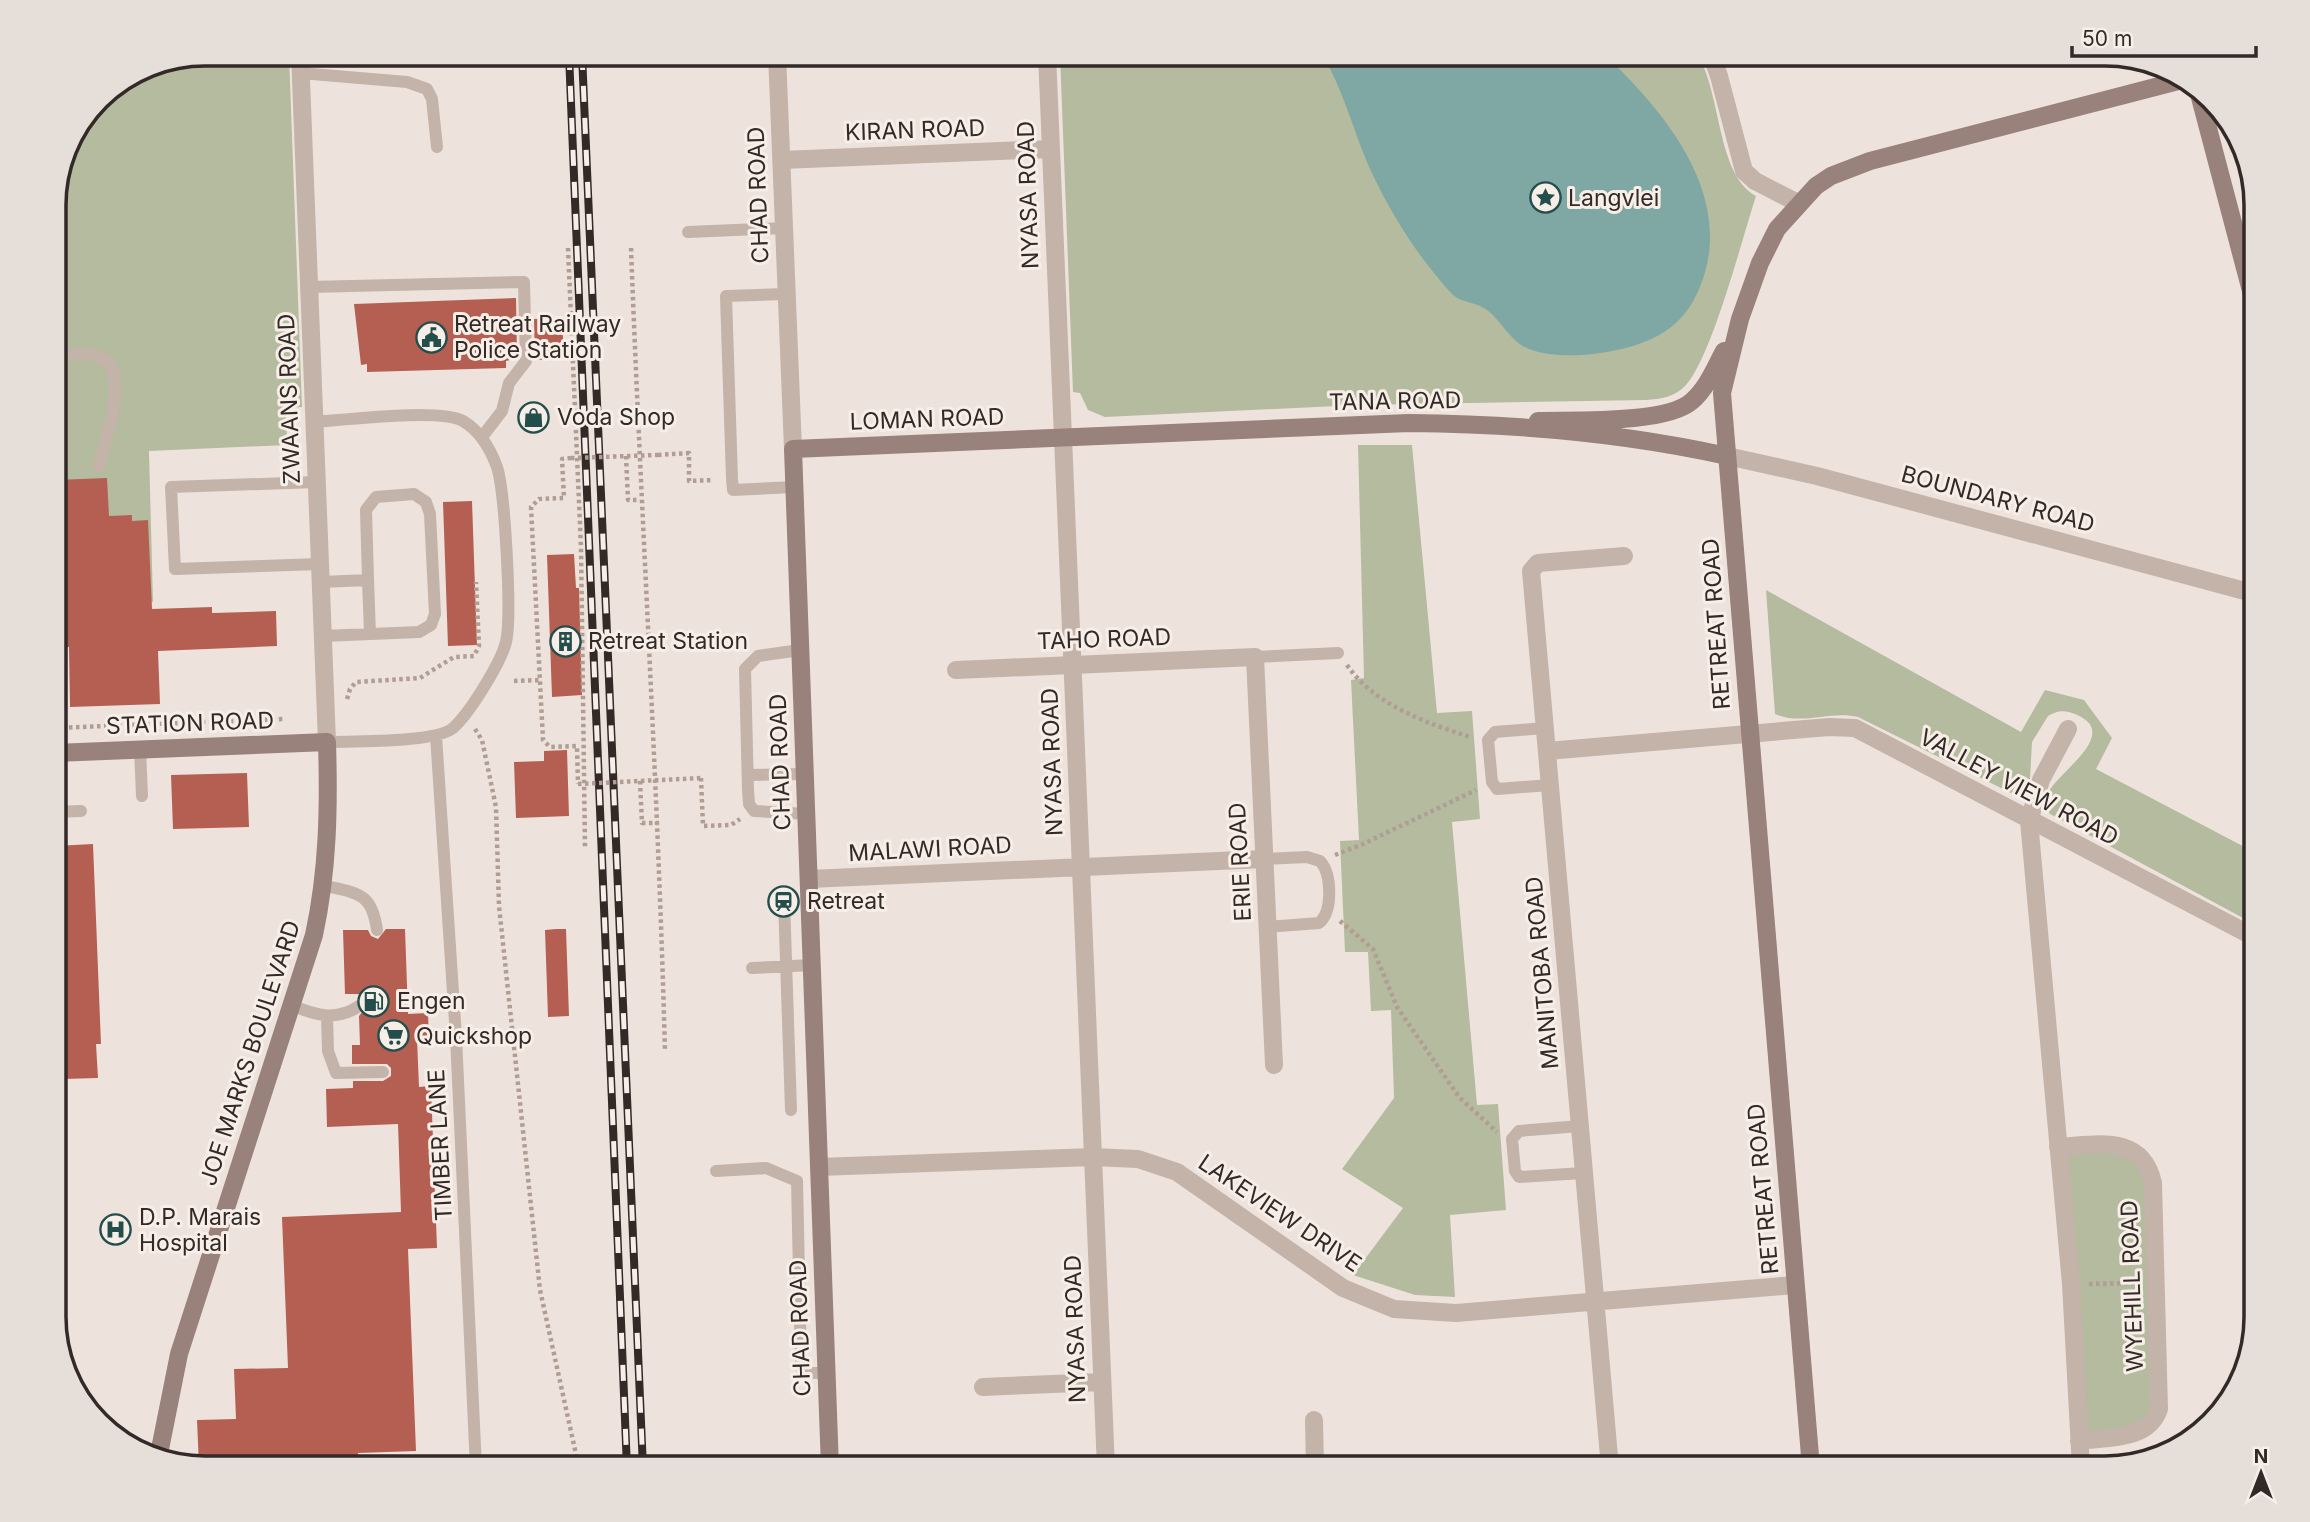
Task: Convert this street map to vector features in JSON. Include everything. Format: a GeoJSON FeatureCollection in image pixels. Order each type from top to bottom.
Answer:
{"type":"FeatureCollection","features":[{"type":"Feature","properties":{"kind":"main road","name":"RETREAT ROAD"},"geometry":{"type":"LineString","coordinates":[[1810,1456],[1748,735],[1722,393],[1740,318],[1768,245],[1798,203],[1830,176],[1846,169],[2170,83]]}},
{"type":"Feature","properties":{"kind":"main road"},"geometry":{"type":"LineString","coordinates":[[2203,108],[2244,264]]}},
{"type":"Feature","properties":{"kind":"main road"},"geometry":{"type":"LineString","coordinates":[[1479,424],[1656,416],[1677,410],[1691,401],[1707,382],[1740,318]]}},
{"type":"Feature","properties":{"kind":"main road","name":"TANA ROAD"},"geometry":{"type":"LineString","coordinates":[[1062,439],[1356,424],[1479,424],[1667,445],[1727,456]]}},
{"type":"Feature","properties":{"kind":"main road","name":"LOMAN ROAD"},"geometry":{"type":"LineString","coordinates":[[793,449],[1062,439]]}},
{"type":"Feature","properties":{"kind":"main road","name":"CHAD ROAD"},"geometry":{"type":"LineString","coordinates":[[793,449],[829,1456]]}},
{"type":"Feature","properties":{"kind":"main road","name":"STATION ROAD"},"geometry":{"type":"LineString","coordinates":[[67,752],[327,742]]}},
{"type":"Feature","properties":{"kind":"main road","name":"JOE MARKS BOULEVARD"},"geometry":{"type":"LineString","coordinates":[[160,1448],[179,1354],[314,935],[325,886],[330,811],[327,742]]}},
{"type":"Feature","properties":{"kind":"street"},"geometry":{"type":"LineString","coordinates":[[1715,66],[1744,171],[1755,181],[1798,203]]}},
{"type":"Feature","properties":{"kind":"street","name":"ZWAANS ROAD"},"geometry":{"type":"LineString","coordinates":[[300,67],[327,742]]}},
{"type":"Feature","properties":{"kind":"street","name":"CHAD ROAD"},"geometry":{"type":"LineString","coordinates":[[778,67],[793,449]]}},
{"type":"Feature","properties":{"kind":"street","name":"NYASA ROAD"},"geometry":{"type":"LineString","coordinates":[[1048,67],[1105,1456]]}},
{"type":"Feature","properties":{"kind":"street","name":"KIRAN ROAD"},"geometry":{"type":"LineString","coordinates":[[782,160],[1051,149]]}},
{"type":"Feature","properties":{"kind":"street","name":"BOUNDARY ROAD"},"geometry":{"type":"LineString","coordinates":[[1727,456],[1817,476],[2244,591]]}},
{"type":"Feature","properties":{"kind":"street","name":"MANITOBA ROAD"},"geometry":{"type":"LineString","coordinates":[[1608,1456],[1532,567],[1538,563],[1624,556]]}},
{"type":"Feature","properties":{"kind":"street","name":"TAHO ROAD"},"geometry":{"type":"LineString","coordinates":[[956,670],[1255,657]]}},
{"type":"Feature","properties":{"kind":"street","name":"ERIE ROAD"},"geometry":{"type":"LineString","coordinates":[[1255,657],[1274,1065]]}},
{"type":"Feature","properties":{"kind":"street","name":"VALLEY VIEW ROAD"},"geometry":{"type":"LineString","coordinates":[[1546,751],[1829,727],[1855,728],[2244,932]]}},
{"type":"Feature","properties":{"kind":"street"},"geometry":{"type":"LineString","coordinates":[[2068,729],[2041,780],[2029,821],[2071,1284],[2080,1456]]}},
{"type":"Feature","properties":{"kind":"street","name":"MALAWI ROAD"},"geometry":{"type":"LineString","coordinates":[[809,879],[1264,859]]}},
{"type":"Feature","properties":{"kind":"street","name":"WYEHILL ROAD"},"geometry":{"type":"LineString","coordinates":[[2058,1147],[2121,1145],[2144,1163],[2153,1183],[2160,1404],[2155,1420],[2145,1430],[2131,1435],[2079,1441]]}},
{"type":"Feature","properties":{"kind":"street","name":"LAKEVIEW DRIVE"},"geometry":{"type":"LineString","coordinates":[[819,1167],[1093,1157],[1138,1159],[1177,1172],[1343,1289],[1394,1309],[1456,1313],[1795,1285]]}},
{"type":"Feature","properties":{"kind":"street"},"geometry":{"type":"LineString","coordinates":[[983,1387],[1102,1382]]}},
{"type":"Feature","properties":{"kind":"street"},"geometry":{"type":"LineString","coordinates":[[1314,1420],[1315,1456]]}},
{"type":"Feature","properties":{"kind":"lane"},"geometry":{"type":"LineString","coordinates":[[300,73],[407,82],[427,89],[432,99],[437,147]]}},
{"type":"Feature","properties":{"kind":"lane"},"geometry":{"type":"LineString","coordinates":[[688,232],[784,228]]}},
{"type":"Feature","properties":{"kind":"lane"},"geometry":{"type":"LineString","coordinates":[[309,287],[524,282],[526,361],[509,383],[502,411],[482,438]]}},
{"type":"Feature","properties":{"kind":"lane"},"geometry":{"type":"LineString","coordinates":[[786,294],[726,296],[732,479],[733,490],[794,487]]}},
{"type":"Feature","properties":{"kind":"lane"},"geometry":{"type":"LineString","coordinates":[[67,357],[101,357],[111,369],[116,399],[99,466]]}},
{"type":"Feature","properties":{"kind":"lane"},"geometry":{"type":"LineString","coordinates":[[314,422],[438,415],[460,419],[482,438],[500,480],[507,631],[501,654],[466,713],[452,729],[436,736],[327,742]]}},
{"type":"Feature","properties":{"kind":"lane"},"geometry":{"type":"LineString","coordinates":[[317,482],[172,487],[175,569],[320,573],[368,580]]}},
{"type":"Feature","properties":{"kind":"lane"},"geometry":{"type":"LineString","coordinates":[[323,636],[419,632],[426,630],[433,620],[430,514],[421,497],[383,494],[370,502],[365,518],[370,634]]}},
{"type":"Feature","properties":{"kind":"lane"},"geometry":{"type":"LineString","coordinates":[[800,650],[758,656],[745,669],[748,775],[750,809],[807,814]]}},
{"type":"Feature","properties":{"kind":"lane"},"geometry":{"type":"LineString","coordinates":[[1255,657],[1338,653]]}},
{"type":"Feature","properties":{"kind":"lane"},"geometry":{"type":"LineString","coordinates":[[1545,728],[1495,732],[1488,740],[1492,782],[1500,789],[1550,785]]}},
{"type":"Feature","properties":{"kind":"lane","name":"TIMBER LANE"},"geometry":{"type":"LineString","coordinates":[[436,736],[456,1038],[475,1456]]}},
{"type":"Feature","properties":{"kind":"lane"},"geometry":{"type":"LineString","coordinates":[[140,749],[142,796]]}},
{"type":"Feature","properties":{"kind":"lane"},"geometry":{"type":"LineString","coordinates":[[748,775],[805,774]]}},
{"type":"Feature","properties":{"kind":"lane"},"geometry":{"type":"LineString","coordinates":[[67,812],[81,811]]}},
{"type":"Feature","properties":{"kind":"lane"},"geometry":{"type":"LineString","coordinates":[[1264,859],[1307,857],[1324,865],[1328,912],[1324,919],[1312,925],[1268,927]]}},
{"type":"Feature","properties":{"kind":"lane"},"geometry":{"type":"LineString","coordinates":[[325,886],[363,896],[374,911],[377,930]]}},
{"type":"Feature","properties":{"kind":"lane"},"geometry":{"type":"LineString","coordinates":[[784,901],[791,1110]]}},
{"type":"Feature","properties":{"kind":"lane"},"geometry":{"type":"LineString","coordinates":[[752,968],[812,965]]}},
{"type":"Feature","properties":{"kind":"lane"},"geometry":{"type":"LineString","coordinates":[[291,1005],[327,1017],[350,1012],[359,1006]]}},
{"type":"Feature","properties":{"kind":"lane"},"geometry":{"type":"LineString","coordinates":[[327,1017],[328,1051],[336,1073],[383,1072]]}},
{"type":"Feature","properties":{"kind":"lane"},"geometry":{"type":"LineString","coordinates":[[1580,1126],[1519,1131],[1512,1139],[1515,1171],[1519,1177],[1583,1173]]}},
{"type":"Feature","properties":{"kind":"lane"},"geometry":{"type":"LineString","coordinates":[[716,1171],[766,1168],[797,1181],[802,1367],[805,1373],[826,1373]]}},
{"type":"Feature","properties":{"kind":"path"},"geometry":{"type":"LineString","coordinates":[[568,248],[581,548],[585,848]]}},
{"type":"Feature","properties":{"kind":"path"},"geometry":{"type":"LineString","coordinates":[[631,248],[640,500],[659,823],[665,1052]]}},
{"type":"Feature","properties":{"kind":"path"},"geometry":{"type":"LineString","coordinates":[[732,479],[689,481],[688,453],[562,459],[564,498],[538,499],[531,506],[543,740],[550,747],[577,747],[578,784],[701,778],[703,826],[731,825],[750,809]]}},
{"type":"Feature","properties":{"kind":"path"},"geometry":{"type":"LineString","coordinates":[[626,456],[628,500],[640,500]]}},
{"type":"Feature","properties":{"kind":"path"},"geometry":{"type":"LineString","coordinates":[[347,703],[350,689],[356,682],[420,678],[454,657],[474,656],[479,646],[476,582]]}},
{"type":"Feature","properties":{"kind":"path"},"geometry":{"type":"LineString","coordinates":[[1338,653],[1362,684],[1388,702],[1430,723],[1488,740]]}},
{"type":"Feature","properties":{"kind":"path"},"geometry":{"type":"LineString","coordinates":[[514,681],[540,680]]}},
{"type":"Feature","properties":{"kind":"path"},"geometry":{"type":"LineString","coordinates":[[466,713],[482,740],[496,807],[499,906],[540,1290],[576,1456]]}},
{"type":"Feature","properties":{"kind":"path"},"geometry":{"type":"LineString","coordinates":[[67,728],[284,719]]}},
{"type":"Feature","properties":{"kind":"path"},"geometry":{"type":"LineString","coordinates":[[640,781],[642,823],[659,823]]}},
{"type":"Feature","properties":{"kind":"path"},"geometry":{"type":"LineString","coordinates":[[1324,865],[1337,853],[1361,845],[1492,782]]}},
{"type":"Feature","properties":{"kind":"path"},"geometry":{"type":"LineString","coordinates":[[1328,912],[1373,949],[1397,1007],[1459,1097],[1491,1128],[1512,1139]]}},
{"type":"Feature","properties":{"kind":"path"},"geometry":{"type":"LineString","coordinates":[[2071,1284],[2156,1283]]}},
{"type":"Feature","properties":{"kind":"green space"},"geometry":{"type":"Polygon","coordinates":[[[1703,66],[1733,170],[1743,185],[1756,196],[1726,296],[1706,349],[1686,385],[1668,397],[1646,400],[1358,405],[1105,417],[1088,410],[1080,393],[1073,392],[1060,67],[1703,66]]]}},
{"type":"Feature","properties":{"kind":"green space"},"geometry":{"type":"Polygon","coordinates":[[[196,67],[289,67],[302,407],[286,408],[287,445],[149,451],[153,602],[67,606],[67,196],[71,169],[85,136],[107,107],[128,90],[152,77],[196,67]]]}},
{"type":"Feature","properties":{"kind":"green space"},"geometry":{"type":"Polygon","coordinates":[[[1358,445],[1412,445],[1437,713],[1472,711],[1480,819],[1452,822],[1477,1105],[1498,1104],[1506,1210],[1450,1215],[1455,1297],[1415,1295],[1353,1275],[1403,1208],[1342,1169],[1394,1098],[1391,1010],[1371,1011],[1368,952],[1345,952],[1340,841],[1359,840],[1351,680],[1364,678],[1358,445]]]}},
{"type":"Feature","properties":{"kind":"green space"},"geometry":{"type":"Polygon","coordinates":[[[1766,590],[2021,732],[2045,690],[2084,700],[2112,738],[2096,769],[2244,847],[2244,919],[2050,814],[2046,804],[2048,793],[2091,740],[2092,729],[2085,720],[2069,712],[2063,711],[2048,716],[2032,742],[2030,780],[2020,791],[2011,793],[1858,717],[1837,715],[1796,719],[1775,714],[1766,590]]]}},
{"type":"Feature","properties":{"kind":"green space"},"geometry":{"type":"Polygon","coordinates":[[[2119,1146],[2152,1181],[2152,1429],[2082,1446],[2061,1147],[2119,1146]]]}},
{"type":"Feature","properties":{"kind":"water","name":"Langvlei"},"geometry":{"type":"Polygon","coordinates":[[[1616,66],[1672,130],[1702,190],[1709,222],[1709,255],[1694,300],[1672,327],[1652,339],[1617,350],[1566,355],[1541,352],[1521,345],[1488,311],[1453,295],[1416,249],[1375,179],[1329,67],[1616,66]]]}},
{"type":"Feature","properties":{"kind":"building","name":"Retreat Railway Police Station"},"geometry":{"type":"Polygon","coordinates":[[[516,298],[517,358],[506,361],[506,368],[367,372],[367,364],[361,365],[354,304],[516,298]]]}},
{"type":"Feature","properties":{"kind":"building"},"geometry":{"type":"Polygon","coordinates":[[[562,318],[564,359],[535,360],[534,319],[562,318]]]}},
{"type":"Feature","properties":{"kind":"building"},"geometry":{"type":"Polygon","coordinates":[[[107,478],[109,516],[132,515],[132,521],[148,520],[152,609],[212,607],[212,613],[276,611],[277,646],[158,651],[160,704],[70,707],[67,647],[67,480],[107,478]]]}},
{"type":"Feature","properties":{"kind":"building"},"geometry":{"type":"Polygon","coordinates":[[[472,501],[477,645],[448,646],[443,502],[472,501]]]}},
{"type":"Feature","properties":{"kind":"building","name":"Retreat Station"},"geometry":{"type":"Polygon","coordinates":[[[574,554],[576,588],[579,588],[582,695],[552,697],[547,555],[574,554]]]}},
{"type":"Feature","properties":{"kind":"building"},"geometry":{"type":"Polygon","coordinates":[[[567,750],[569,816],[516,818],[514,762],[544,761],[544,751],[567,750]]]}},
{"type":"Feature","properties":{"kind":"building"},"geometry":{"type":"Polygon","coordinates":[[[247,773],[249,827],[173,829],[171,775],[247,773]]]}},
{"type":"Feature","properties":{"kind":"building"},"geometry":{"type":"Polygon","coordinates":[[[93,844],[101,1044],[96,1044],[98,1078],[67,1079],[67,845],[93,844]]]}},
{"type":"Feature","properties":{"kind":"building"},"geometry":{"type":"Polygon","coordinates":[[[386,929],[405,929],[408,1014],[428,1013],[429,1039],[417,1039],[419,1087],[431,1086],[437,1248],[408,1249],[416,1451],[358,1453],[358,1456],[199,1455],[197,1420],[236,1419],[234,1369],[288,1368],[282,1217],[401,1212],[398,1124],[327,1127],[326,1089],[353,1088],[353,1081],[383,1081],[391,1076],[391,1068],[387,1064],[352,1064],[352,1045],[360,1045],[359,1016],[368,1005],[359,994],[345,994],[343,930],[368,930],[371,936],[378,939],[386,929]]]}},
{"type":"Feature","properties":{"kind":"building"},"geometry":{"type":"Polygon","coordinates":[[[566,929],[569,1016],[548,1017],[545,930],[566,929]]]}},
{"type":"Feature","properties":{"kind":"railway"},"geometry":{"type":"LineString","coordinates":[[570,67],[627,1456]]}},
{"type":"Feature","properties":{"kind":"railway"},"geometry":{"type":"LineString","coordinates":[[583,67],[642,1456]]}},
{"type":"Feature","properties":{"kind":"place","name":"Langvlei"},"geometry":{"type":"Point","coordinates":[1545,198]}},
{"type":"Feature","properties":{"kind":"place","name":"Retreat Railway Police Station"},"geometry":{"type":"Point","coordinates":[431,337]}},
{"type":"Feature","properties":{"kind":"place","name":"Voda Shop"},"geometry":{"type":"Point","coordinates":[534,417]}},
{"type":"Feature","properties":{"kind":"place","name":"Retreat Station"},"geometry":{"type":"Point","coordinates":[565,641]}},
{"type":"Feature","properties":{"kind":"place","name":"Retreat"},"geometry":{"type":"Point","coordinates":[784,901]}},
{"type":"Feature","properties":{"kind":"place","name":"Engen"},"geometry":{"type":"Point","coordinates":[374,1001]}},
{"type":"Feature","properties":{"kind":"place","name":"Quickshop"},"geometry":{"type":"Point","coordinates":[393,1036]}},
{"type":"Feature","properties":{"kind":"place","name":"D.P. Marais Hospital"},"geometry":{"type":"Point","coordinates":[116,1230]}}]}
